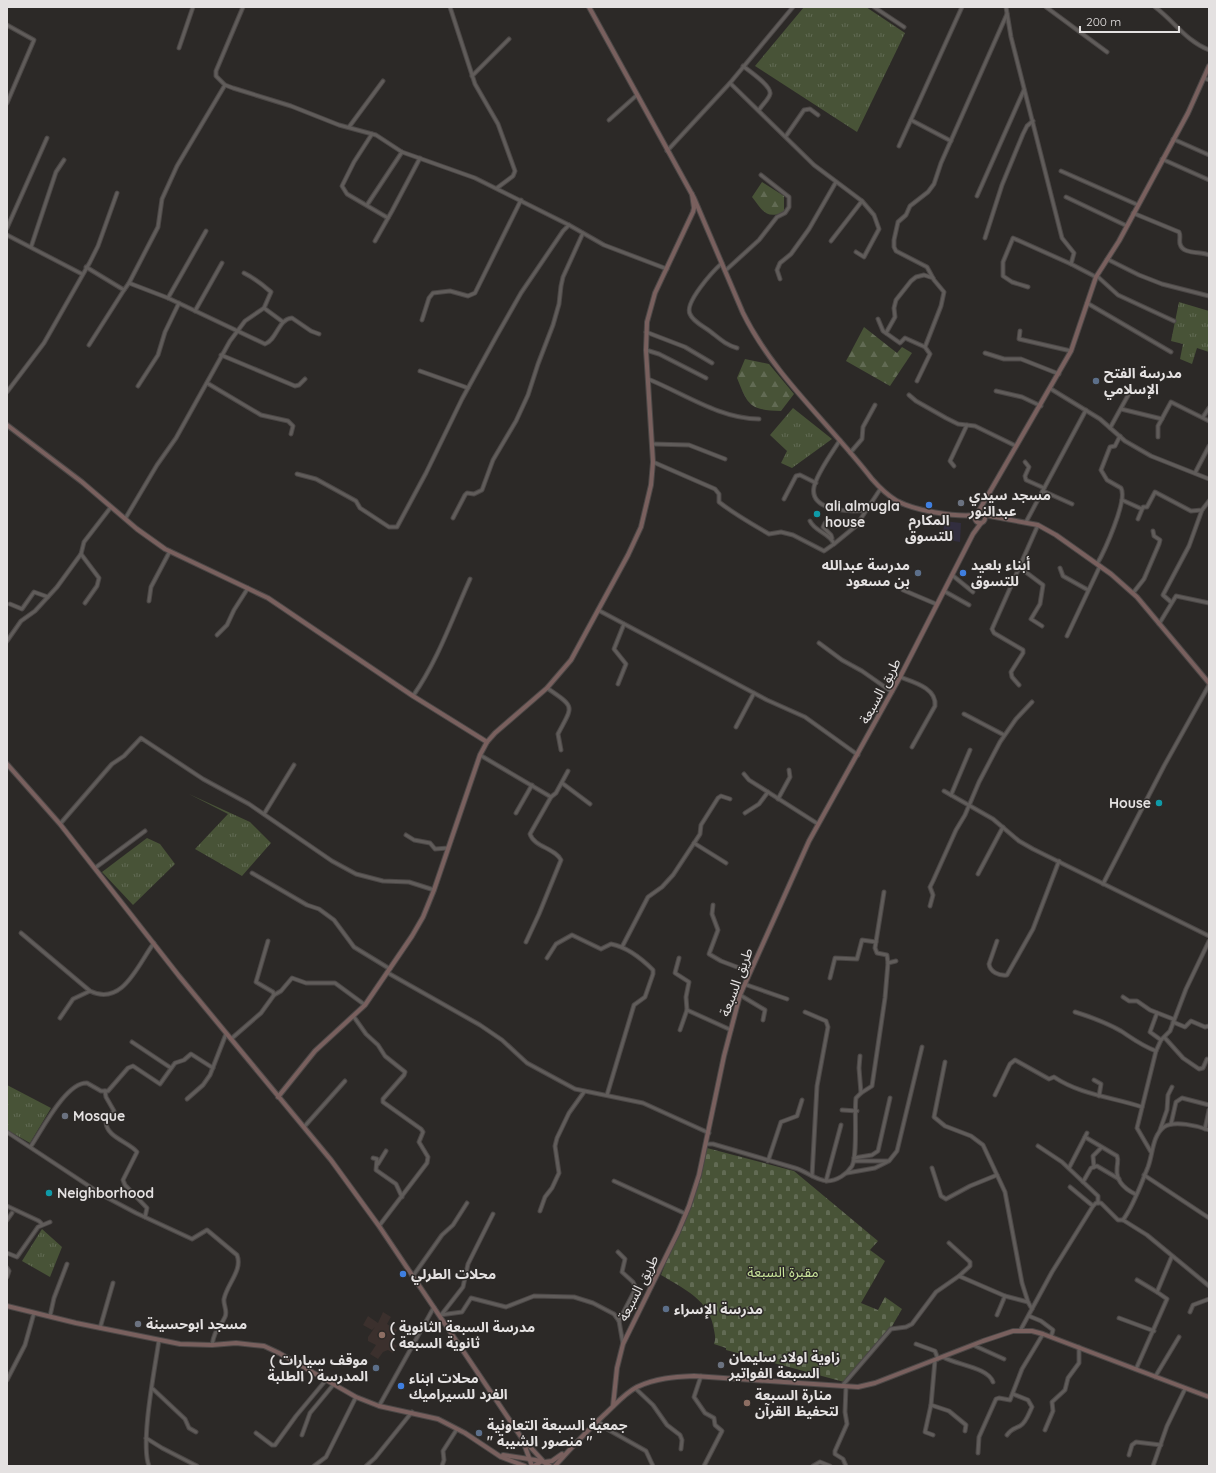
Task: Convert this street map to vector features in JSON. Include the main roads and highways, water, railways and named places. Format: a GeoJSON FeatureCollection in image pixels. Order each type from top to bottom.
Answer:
{"type":"FeatureCollection","features":[{"type":"Feature","properties":{"kind":"place","name":"مدرسة الفتح الإسلامي"},"geometry":{"type":"Point","coordinates":[1096,381]}},
{"type":"Feature","properties":{"kind":"place","name":"مسجد سيدي عبدالنور"},"geometry":{"type":"Point","coordinates":[961,503]}},
{"type":"Feature","properties":{"kind":"place","name":"المكارم للتسوق"},"geometry":{"type":"Point","coordinates":[929,505]}},
{"type":"Feature","properties":{"kind":"place","name":"ali almugla house"},"geometry":{"type":"Point","coordinates":[817,514]}},
{"type":"Feature","properties":{"kind":"place","name":"مدرسة عبدالله بن مسعود"},"geometry":{"type":"Point","coordinates":[918,573]}},
{"type":"Feature","properties":{"kind":"place","name":"أبناء بلعيد للتسوق"},"geometry":{"type":"Point","coordinates":[963,573]}},
{"type":"Feature","properties":{"kind":"place","name":"House"},"geometry":{"type":"Point","coordinates":[1159,803]}},
{"type":"Feature","properties":{"kind":"place","name":"Mosque"},"geometry":{"type":"Point","coordinates":[65,1116]}},
{"type":"Feature","properties":{"kind":"place","name":"Neighborhood"},"geometry":{"type":"Point","coordinates":[49,1193]}},
{"type":"Feature","properties":{"kind":"place","name":"محلات الطرلي"},"geometry":{"type":"Point","coordinates":[403,1274]}},
{"type":"Feature","properties":{"kind":"place","name":"مدرسة الإسراء"},"geometry":{"type":"Point","coordinates":[666,1309]}},
{"type":"Feature","properties":{"kind":"place","name":"مسجد ابوحسينة"},"geometry":{"type":"Point","coordinates":[138,1324]}},
{"type":"Feature","properties":{"kind":"place","name":"( مدرسة السبعة الثانوية ( ثانوية السبعة"},"geometry":{"type":"Point","coordinates":[382,1335]}},
{"type":"Feature","properties":{"kind":"place","name":"زاوية اولاد سليمان السبعة الفواتير"},"geometry":{"type":"Point","coordinates":[721,1365]}},
{"type":"Feature","properties":{"kind":"place","name":"( موقف سيارات المدرسة ( الطلبة"},"geometry":{"type":"Point","coordinates":[376,1368]}},
{"type":"Feature","properties":{"kind":"place","name":"محلات ابناء الفرد للسيراميك"},"geometry":{"type":"Point","coordinates":[401,1386]}},
{"type":"Feature","properties":{"kind":"place","name":"منارة السبعة لتحفيظ القرآن"},"geometry":{"type":"Point","coordinates":[747,1403]}},
{"type":"Feature","properties":{"kind":"place","name":"جمعية السبعة التعاونية \" منصور الشيبة \""},"geometry":{"type":"Point","coordinates":[479,1433]}},
{"type":"Feature","properties":{"kind":"park label","name":"مقبرة السبعة"},"geometry":{"type":"Point","coordinates":[783,1272]}}]}
